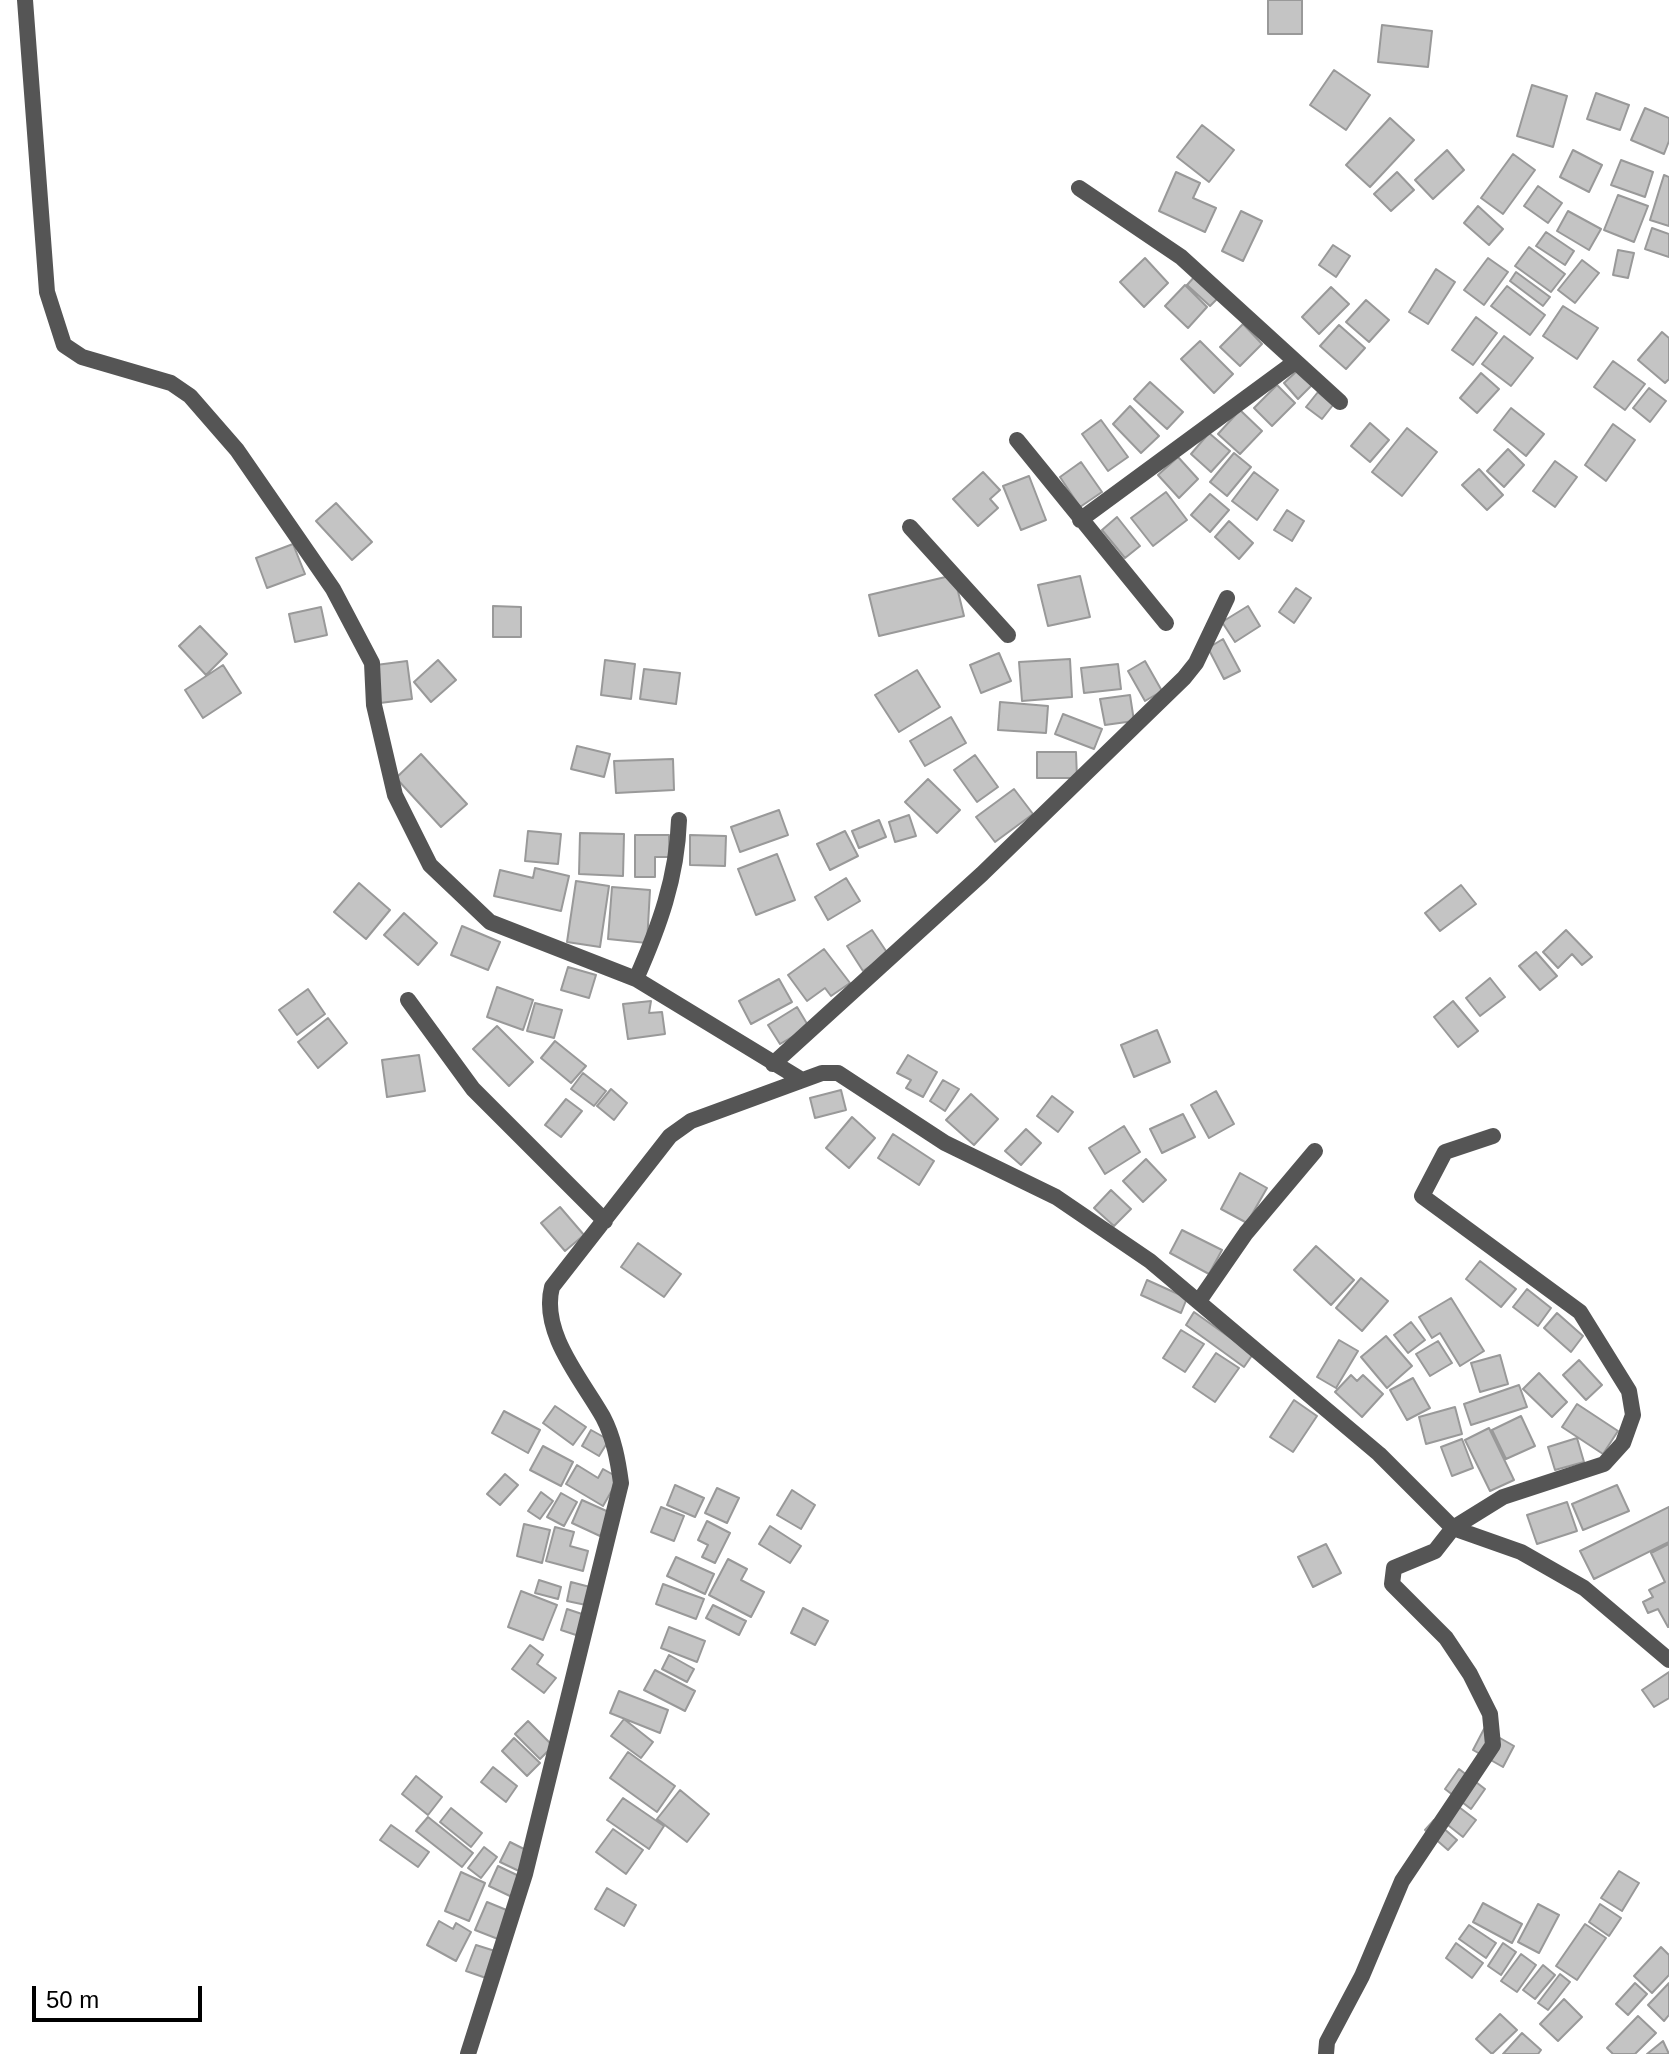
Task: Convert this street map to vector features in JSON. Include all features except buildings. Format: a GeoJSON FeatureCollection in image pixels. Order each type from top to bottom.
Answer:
{"type":"FeatureCollection","features":[{"type":"Feature","properties":{"kind":"street"},"geometry":{"type":"LineString","coordinates":[[25,0],[47,292],[64,345],[82,357],[171,383],[190,396],[237,450],[333,589],[372,663],[374,705],[395,795],[430,865],[490,922],[636,979],[802,1080]]}},
{"type":"Feature","properties":{"kind":"street"},"geometry":{"type":"LineString","coordinates":[[1079,188],[1181,257],[1340,402]]}},
{"type":"Feature","properties":{"kind":"street"},"geometry":{"type":"LineString","coordinates":[[1080,520],[1295,362]]}},
{"type":"Feature","properties":{"kind":"street"},"geometry":{"type":"LineString","coordinates":[[1017,440],[1166,623]]}},
{"type":"Feature","properties":{"kind":"street"},"geometry":{"type":"LineString","coordinates":[[910,527],[1008,635]]}},
{"type":"Feature","properties":{"kind":"street"},"geometry":{"type":"LineString","coordinates":[[773,1064],[982,874],[1184,678],[1196,663],[1227,598]]}},
{"type":"Feature","properties":{"kind":"street"},"geometry":{"type":"LineString","coordinates":[[636,979],[669,894],[678,853],[679,820]]}},
{"type":"Feature","properties":{"kind":"street"},"geometry":{"type":"LineString","coordinates":[[408,1000],[473,1089],[605,1221]]}},
{"type":"Feature","properties":{"kind":"street"},"geometry":{"type":"LineString","coordinates":[[468,2054],[525,1874],[621,1483],[610,1435],[570,1368],[550,1307],[552,1287],[670,1136],[691,1121],[822,1073],[838,1073],[850,1079],[945,1143],[1056,1197],[1150,1261],[1379,1454],[1453,1528],[1521,1552],[1584,1588],[1669,1660]]}},
{"type":"Feature","properties":{"kind":"street"},"geometry":{"type":"LineString","coordinates":[[1326,2054],[1327,2042],[1362,1976],[1402,1881],[1493,1745],[1490,1714],[1470,1674],[1446,1638],[1392,1584],[1394,1568],[1435,1551],[1453,1528],[1503,1497],[1604,1464],[1623,1443],[1633,1415],[1629,1391],[1580,1312],[1422,1196],[1445,1152],[1493,1136]]}},
{"type":"Feature","properties":{"kind":"street"},"geometry":{"type":"LineString","coordinates":[[1199,1301],[1246,1233],[1315,1151]]}}]}
